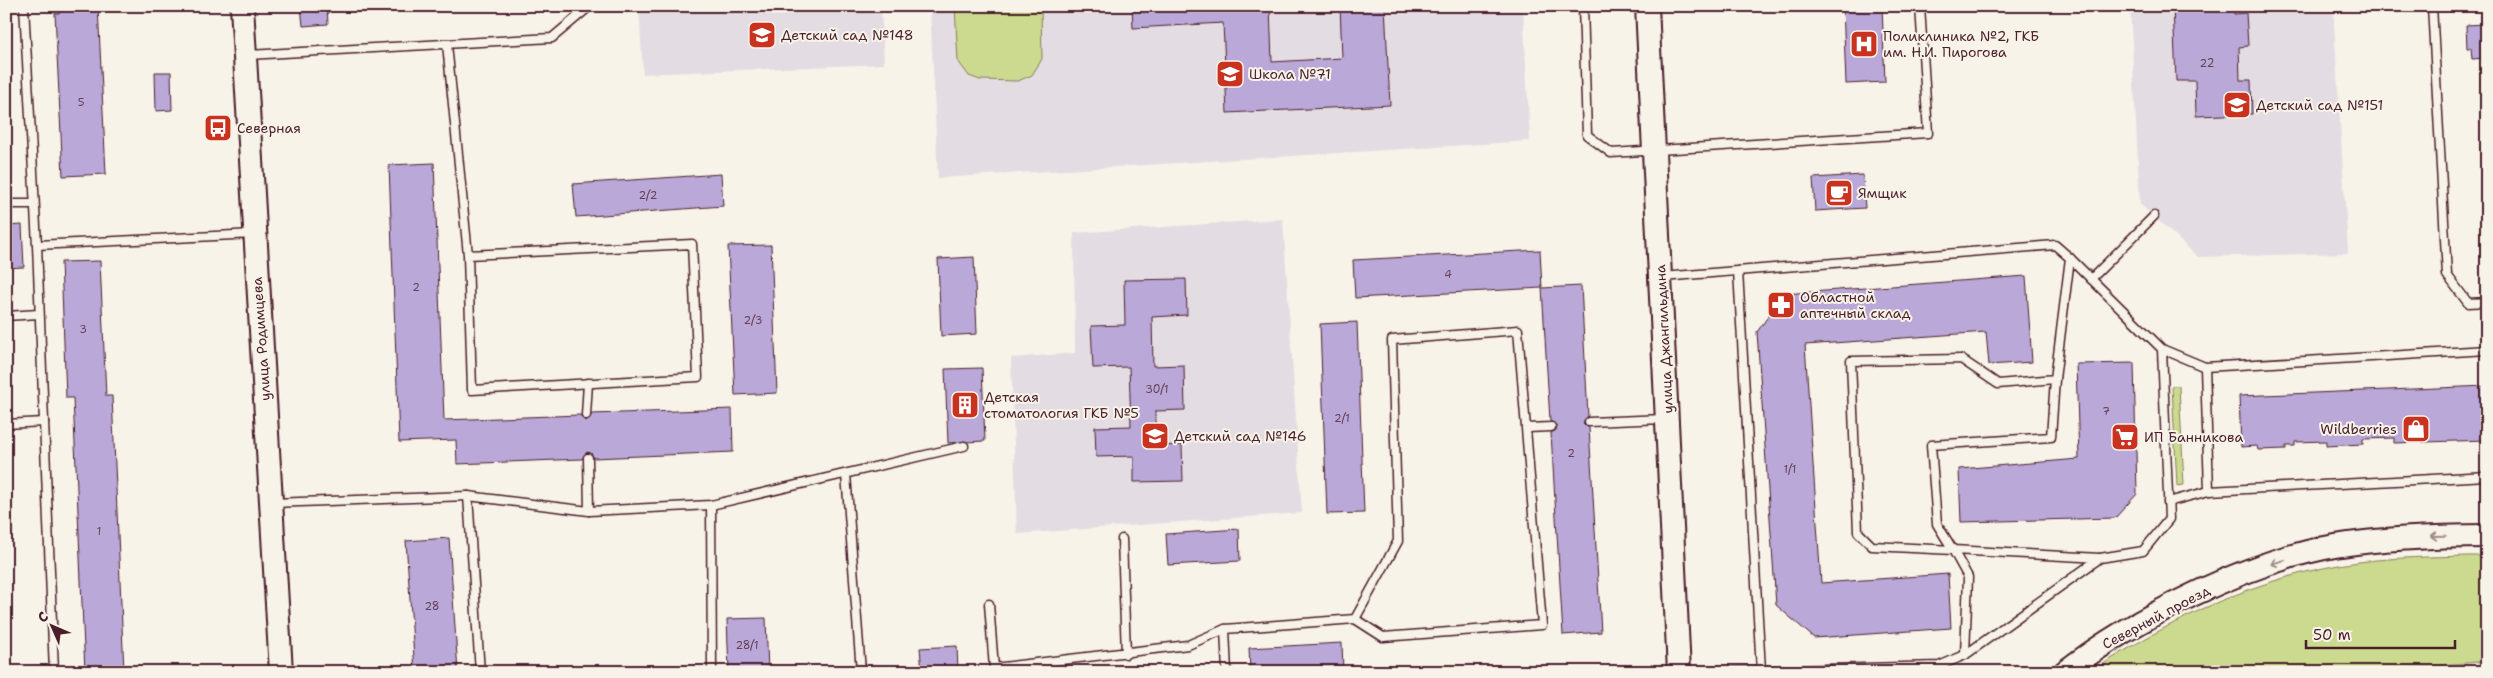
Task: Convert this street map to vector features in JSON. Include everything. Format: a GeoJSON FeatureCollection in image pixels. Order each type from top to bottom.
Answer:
{"type":"FeatureCollection","features":[{"type":"Feature","properties":{"kind":"main road","name":"улица Родимцева"},"geometry":{"type":"LineString","coordinates":[[242,6],[281,672]]}},
{"type":"Feature","properties":{"kind":"main road","name":"улица Джангильдина"},"geometry":{"type":"LineString","coordinates":[[1648,6],[1653,152],[1669,419],[1679,672]]}},
{"type":"Feature","properties":{"kind":"main road","name":"Северный проезд"},"geometry":{"type":"LineString","coordinates":[[2066,672],[2084,657],[2199,592],[2270,564],[2335,546],[2433,536],[2487,536]]}},
{"type":"Feature","properties":{"kind":"lane"},"geometry":{"type":"LineString","coordinates":[[24,6],[37,245],[54,672]]}},
{"type":"Feature","properties":{"kind":"lane"},"geometry":{"type":"LineString","coordinates":[[244,55],[552,38],[590,6]]}},
{"type":"Feature","properties":{"kind":"lane"},"geometry":{"type":"LineString","coordinates":[[1583,6],[1587,135],[1610,154],[1928,133],[1920,6]]}},
{"type":"Feature","properties":{"kind":"lane"},"geometry":{"type":"LineString","coordinates":[[2432,6],[2447,275],[2468,303],[2487,302]]}},
{"type":"Feature","properties":{"kind":"lane"},"geometry":{"type":"LineString","coordinates":[[447,44],[468,254],[472,390],[698,378],[692,244],[468,254]]}},
{"type":"Feature","properties":{"kind":"lane"},"geometry":{"type":"LineString","coordinates":[[6,204],[34,204]]}},
{"type":"Feature","properties":{"kind":"lane"},"geometry":{"type":"LineString","coordinates":[[2091,279],[2154,216]]}},
{"type":"Feature","properties":{"kind":"lane"},"geometry":{"type":"LineString","coordinates":[[37,245],[254,234]]}},
{"type":"Feature","properties":{"kind":"lane"},"geometry":{"type":"LineString","coordinates":[[1660,277],[2055,245],[2162,349],[2205,367],[2487,350]]}},
{"type":"Feature","properties":{"kind":"lane"},"geometry":{"type":"LineString","coordinates":[[1965,655],[1968,577],[1937,524],[1931,445],[2050,437],[2070,258]]}},
{"type":"Feature","properties":{"kind":"lane"},"geometry":{"type":"LineString","coordinates":[[1738,271],[1761,670]]}},
{"type":"Feature","properties":{"kind":"lane"},"geometry":{"type":"LineString","coordinates":[[6,316],[39,314]]}},
{"type":"Feature","properties":{"kind":"lane"},"geometry":{"type":"LineString","coordinates":[[989,604],[994,668],[1126,654],[1188,645],[1225,630],[1355,619],[1383,637],[1542,625],[1518,330],[1392,340],[1398,541],[1355,619]]}},
{"type":"Feature","properties":{"kind":"lane"},"geometry":{"type":"LineString","coordinates":[[2055,379],[1998,384],[1960,359],[1851,361],[1858,532],[1872,546],[2100,558],[2143,551],[2168,519],[2162,349]]}},
{"type":"Feature","properties":{"kind":"lane"},"geometry":{"type":"LineString","coordinates":[[2205,367],[2209,491]]}},
{"type":"Feature","properties":{"kind":"lane"},"geometry":{"type":"LineString","coordinates":[[586,415],[588,383]]}},
{"type":"Feature","properties":{"kind":"lane"},"geometry":{"type":"LineString","coordinates":[[1589,422],[1669,419]]}},
{"type":"Feature","properties":{"kind":"lane"},"geometry":{"type":"LineString","coordinates":[[6,424],[44,422]]}},
{"type":"Feature","properties":{"kind":"lane"},"geometry":{"type":"LineString","coordinates":[[1527,428],[1551,427]]}},
{"type":"Feature","properties":{"kind":"lane"},"geometry":{"type":"LineString","coordinates":[[272,503],[468,496],[589,511],[711,505],[964,446]]}},
{"type":"Feature","properties":{"kind":"lane"},"geometry":{"type":"LineString","coordinates":[[588,458],[589,511]]}},
{"type":"Feature","properties":{"kind":"lane"},"geometry":{"type":"LineString","coordinates":[[846,474],[861,672]]}},
{"type":"Feature","properties":{"kind":"lane"},"geometry":{"type":"LineString","coordinates":[[2168,502],[2209,491],[2487,476]]}},
{"type":"Feature","properties":{"kind":"lane"},"geometry":{"type":"LineString","coordinates":[[468,496],[480,672]]}},
{"type":"Feature","properties":{"kind":"lane"},"geometry":{"type":"LineString","coordinates":[[711,505],[712,672]]}},
{"type":"Feature","properties":{"kind":"lane"},"geometry":{"type":"LineString","coordinates":[[1122,539],[1126,654]]}},
{"type":"Feature","properties":{"kind":"lane"},"geometry":{"type":"LineString","coordinates":[[1718,672],[1940,666],[1965,655],[2100,558]]}},
{"type":"Feature","properties":{"kind":"lane"},"geometry":{"type":"LineString","coordinates":[[1225,630],[1227,672]]}},
{"type":"Feature","properties":{"kind":"shaded area","name":"Детский сад №148"},"geometry":{"type":"Polygon","coordinates":[[[639,6],[881,6],[884,64],[643,74],[639,6]]]}},
{"type":"Feature","properties":{"kind":"shaded area","name":"Школа №71"},"geometry":{"type":"Polygon","coordinates":[[[930,6],[1523,6],[1530,141],[938,178],[930,6]]]}},
{"type":"Feature","properties":{"kind":"shaded area","name":"Детский сад №151"},"geometry":{"type":"Polygon","coordinates":[[[2130,6],[2333,6],[2348,253],[2198,257],[2140,204],[2130,6]]]}},
{"type":"Feature","properties":{"kind":"shaded area","name":"Детский сад №146"},"geometry":{"type":"Polygon","coordinates":[[[1283,219],[1302,513],[1017,534],[1011,358],[1075,353],[1074,233],[1283,219]]]}},
{"type":"Feature","properties":{"kind":"green space"},"geometry":{"type":"Polygon","coordinates":[[[955,6],[1041,6],[1042,59],[1032,75],[1018,81],[980,80],[969,76],[958,61],[955,6]]]}},
{"type":"Feature","properties":{"kind":"green space"},"geometry":{"type":"Polygon","coordinates":[[[2172,386],[2179,386],[2184,485],[2177,486],[2172,386]]]}},
{"type":"Feature","properties":{"kind":"green space"},"geometry":{"type":"Polygon","coordinates":[[[2487,556],[2487,661],[2372,672],[2091,672],[2153,634],[2186,617],[2253,588],[2288,577],[2323,568],[2373,560],[2487,556]]]}},
{"type":"Feature","properties":{"kind":"building"},"geometry":{"type":"Polygon","coordinates":[[[60,6],[98,6],[106,174],[63,176],[55,13],[60,13],[60,6]]]}},
{"type":"Feature","properties":{"kind":"building"},"geometry":{"type":"Polygon","coordinates":[[[301,6],[327,6],[328,24],[303,26],[301,6]]]}},
{"type":"Feature","properties":{"kind":"building"},"geometry":{"type":"Polygon","coordinates":[[[1132,6],[1270,6],[1272,62],[1342,58],[1340,6],[1385,6],[1390,105],[1227,113],[1223,23],[1133,28],[1132,6]]]}},
{"type":"Feature","properties":{"kind":"building","name":"Поликлиника №2, ГКБ им. Н.И. Пирогова"},"geometry":{"type":"Polygon","coordinates":[[[1843,6],[1882,6],[1885,82],[1846,84],[1843,6]]]}},
{"type":"Feature","properties":{"kind":"building"},"geometry":{"type":"Polygon","coordinates":[[[2173,6],[2234,6],[2234,14],[2246,13],[2248,46],[2239,47],[2240,80],[2251,80],[2252,114],[2196,116],[2195,81],[2176,81],[2173,6]]]}},
{"type":"Feature","properties":{"kind":"building"},"geometry":{"type":"Polygon","coordinates":[[[2487,24],[2487,58],[2472,59],[2471,48],[2467,48],[2466,25],[2487,24]]]}},
{"type":"Feature","properties":{"kind":"building"},"geometry":{"type":"Polygon","coordinates":[[[155,72],[171,72],[172,110],[156,111],[155,72]]]}},
{"type":"Feature","properties":{"kind":"building"},"geometry":{"type":"Polygon","coordinates":[[[434,163],[444,420],[580,415],[586,421],[592,414],[732,409],[733,452],[594,458],[591,453],[587,452],[582,459],[457,464],[456,440],[399,442],[389,165],[434,163]]]}},
{"type":"Feature","properties":{"kind":"building"},"geometry":{"type":"Polygon","coordinates":[[[721,174],[723,206],[576,217],[573,184],[721,174]]]}},
{"type":"Feature","properties":{"kind":"building","name":"Ямщик"},"geometry":{"type":"Polygon","coordinates":[[[1863,175],[1865,208],[1815,211],[1813,178],[1863,175]]]}},
{"type":"Feature","properties":{"kind":"building"},"geometry":{"type":"Polygon","coordinates":[[[22,225],[24,267],[6,268],[6,226],[22,225]]]}},
{"type":"Feature","properties":{"kind":"building"},"geometry":{"type":"Polygon","coordinates":[[[771,245],[777,393],[735,395],[728,246],[771,245]]]}},
{"type":"Feature","properties":{"kind":"building"},"geometry":{"type":"Polygon","coordinates":[[[1540,250],[1542,288],[1355,298],[1353,260],[1540,250]]]}},
{"type":"Feature","properties":{"kind":"building"},"geometry":{"type":"Polygon","coordinates":[[[974,257],[977,334],[941,336],[938,259],[974,257]]]}},
{"type":"Feature","properties":{"kind":"building"},"geometry":{"type":"Polygon","coordinates":[[[100,261],[106,396],[112,396],[124,672],[85,672],[73,398],[66,398],[61,262],[100,261]]]}},
{"type":"Feature","properties":{"kind":"building"},"geometry":{"type":"Polygon","coordinates":[[[2026,276],[2032,362],[1989,365],[1986,332],[1805,345],[1821,583],[1948,574],[1951,628],[1814,638],[1776,605],[1757,332],[1784,294],[2026,276]]]}},
{"type":"Feature","properties":{"kind":"building"},"geometry":{"type":"Polygon","coordinates":[[[1186,279],[1187,315],[1152,317],[1153,366],[1184,365],[1185,410],[1155,411],[1156,446],[1182,445],[1183,481],[1134,482],[1134,456],[1096,457],[1095,427],[1131,426],[1129,367],[1093,368],[1091,326],[1125,325],[1124,280],[1186,279]]]}},
{"type":"Feature","properties":{"kind":"building"},"geometry":{"type":"Polygon","coordinates":[[[1581,286],[1588,416],[1583,423],[1589,428],[1601,632],[1563,635],[1551,433],[1556,430],[1557,426],[1550,421],[1542,288],[1581,286]]]}},
{"type":"Feature","properties":{"kind":"building"},"geometry":{"type":"Polygon","coordinates":[[[1357,322],[1364,513],[1327,514],[1320,324],[1357,322]]]}},
{"type":"Feature","properties":{"kind":"building"},"geometry":{"type":"Polygon","coordinates":[[[2134,363],[2137,494],[2115,518],[1961,522],[1959,469],[2079,459],[2076,364],[2134,363]]]}},
{"type":"Feature","properties":{"kind":"building","name":"Детская стоматология ГКБ №5"},"geometry":{"type":"Polygon","coordinates":[[[982,368],[985,441],[948,443],[945,369],[982,368]]]}},
{"type":"Feature","properties":{"kind":"building"},"geometry":{"type":"Polygon","coordinates":[[[2487,386],[2487,440],[2394,443],[2394,438],[2363,439],[2363,444],[2326,446],[2326,441],[2295,442],[2295,446],[2286,446],[2286,449],[2258,450],[2257,446],[2241,447],[2239,396],[2487,386]]]}},
{"type":"Feature","properties":{"kind":"building"},"geometry":{"type":"Polygon","coordinates":[[[1239,529],[1240,561],[1168,565],[1166,534],[1239,529]]]}},
{"type":"Feature","properties":{"kind":"building"},"geometry":{"type":"Polygon","coordinates":[[[449,538],[458,672],[415,672],[406,541],[449,538]]]}},
{"type":"Feature","properties":{"kind":"building"},"geometry":{"type":"Polygon","coordinates":[[[766,618],[768,672],[729,672],[727,619],[766,618]]]}},
{"type":"Feature","properties":{"kind":"building"},"geometry":{"type":"Polygon","coordinates":[[[1342,643],[1343,672],[1250,672],[1249,648],[1342,643]]]}},
{"type":"Feature","properties":{"kind":"building"},"geometry":{"type":"Polygon","coordinates":[[[957,646],[958,672],[922,672],[920,648],[957,646]]]}},
{"type":"Feature","properties":{"kind":"place","name":"Детский сад №148"},"geometry":{"type":"Point","coordinates":[762,35]}},
{"type":"Feature","properties":{"kind":"place","name":"Поликлиника №2, ГКБ им. Н.И. Пирогова"},"geometry":{"type":"Point","coordinates":[1864,44]}},
{"type":"Feature","properties":{"kind":"place","name":"Школа №71"},"geometry":{"type":"Point","coordinates":[1230,74]}},
{"type":"Feature","properties":{"kind":"place","name":"Детский сад №151"},"geometry":{"type":"Point","coordinates":[2237,105]}},
{"type":"Feature","properties":{"kind":"place","name":"Северная"},"geometry":{"type":"Point","coordinates":[218,128]}},
{"type":"Feature","properties":{"kind":"place","name":"Ямщик"},"geometry":{"type":"Point","coordinates":[1839,193]}},
{"type":"Feature","properties":{"kind":"place","name":"Областной аптечный склад"},"geometry":{"type":"Point","coordinates":[1781,305]}},
{"type":"Feature","properties":{"kind":"place","name":"Детская стоматология ГКБ №5"},"geometry":{"type":"Point","coordinates":[965,405]}},
{"type":"Feature","properties":{"kind":"place","name":"Wildberries"},"geometry":{"type":"Point","coordinates":[2416,429]}},
{"type":"Feature","properties":{"kind":"place","name":"Детский сад №146"},"geometry":{"type":"Point","coordinates":[1155,436]}},
{"type":"Feature","properties":{"kind":"place","name":"ИП Банникова"},"geometry":{"type":"Point","coordinates":[2125,437]}}]}
